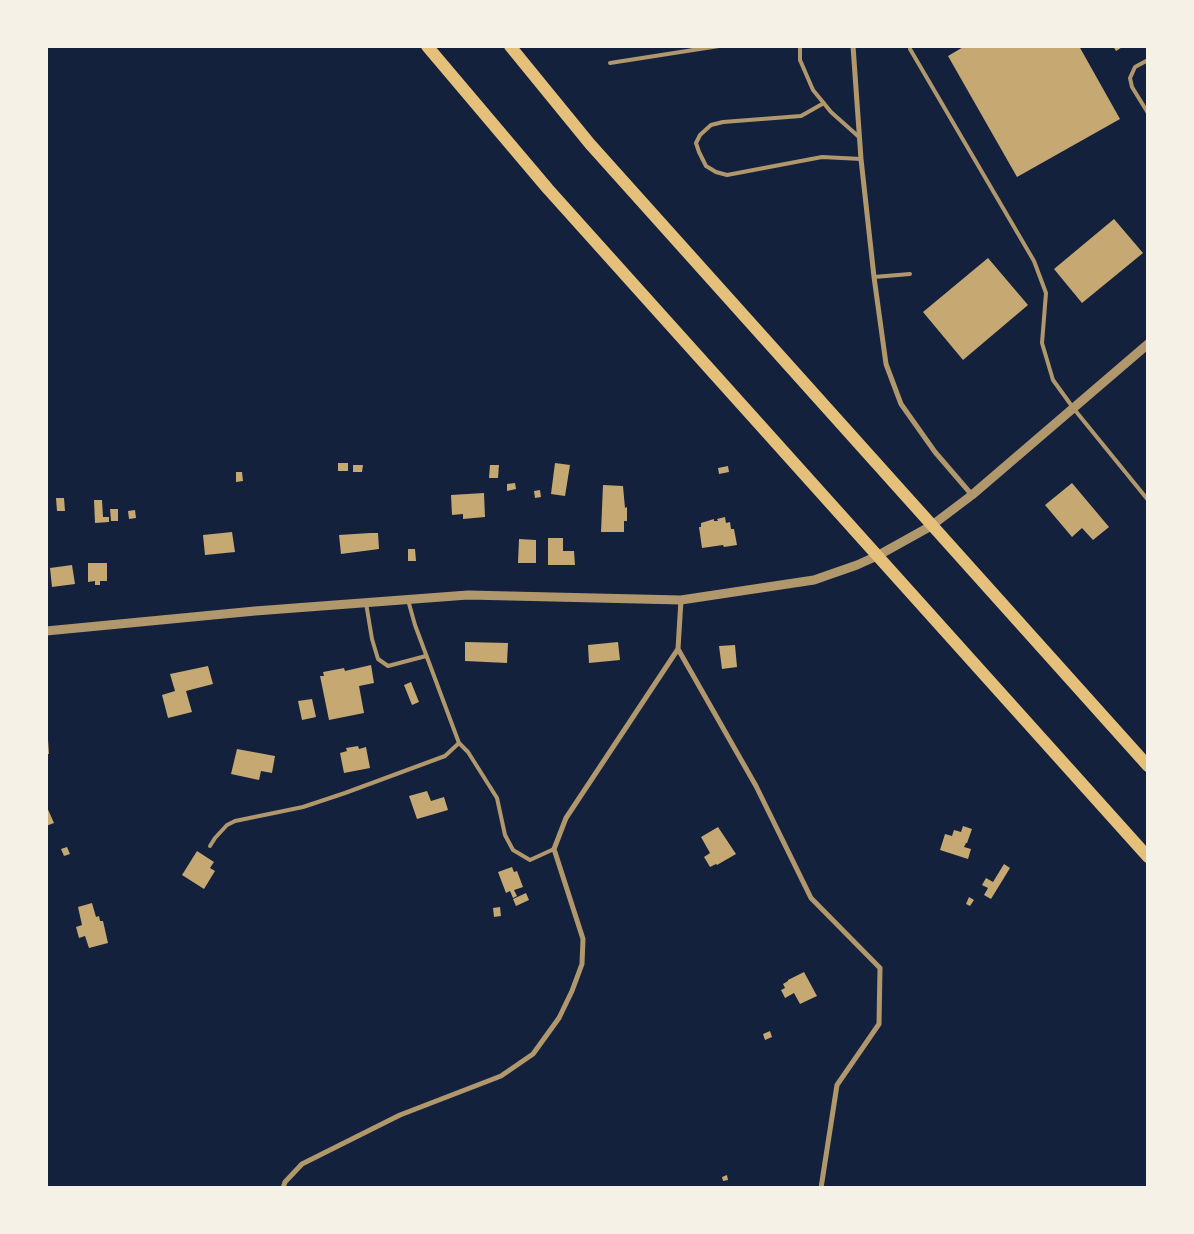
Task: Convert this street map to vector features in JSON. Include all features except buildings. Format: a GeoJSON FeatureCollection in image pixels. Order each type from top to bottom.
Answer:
{"type":"FeatureCollection","features":[{"type":"Feature","properties":{"kind":"main road"},"geometry":{"type":"LineString","coordinates":[[427,46],[554,196],[1148,857]]}},
{"type":"Feature","properties":{"kind":"main road"},"geometry":{"type":"LineString","coordinates":[[510,46],[590,144],[1148,766]]}},
{"type":"Feature","properties":{"kind":"street"},"geometry":{"type":"LineString","coordinates":[[853,46],[861,159],[886,364],[900,404],[929,444],[972,495]]}},
{"type":"Feature","properties":{"kind":"street"},"geometry":{"type":"LineString","coordinates":[[46,631],[255,611],[468,595],[681,600],[814,580],[857,566],[931,526],[972,495],[1148,344]]}},
{"type":"Feature","properties":{"kind":"street"},"geometry":{"type":"LineString","coordinates":[[283,1188],[285,1182],[302,1164],[400,1115],[501,1076],[533,1054],[559,1018],[582,964],[583,939],[554,849],[566,818],[678,649],[681,600]]}},
{"type":"Feature","properties":{"kind":"street"},"geometry":{"type":"LineString","coordinates":[[678,649],[756,786],[811,898],[880,968],[879,1024],[837,1084],[821,1188]]}},
{"type":"Feature","properties":{"kind":"lane"},"geometry":{"type":"LineString","coordinates":[[610,63],[719,46]]}},
{"type":"Feature","properties":{"kind":"lane"},"geometry":{"type":"LineString","coordinates":[[800,46],[800,60],[813,90],[831,112],[859,138]]}},
{"type":"Feature","properties":{"kind":"lane"},"geometry":{"type":"LineString","coordinates":[[910,49],[1034,261],[1046,293],[1042,344],[1053,380],[1074,409],[1148,500]]}},
{"type":"Feature","properties":{"kind":"lane"},"geometry":{"type":"LineString","coordinates":[[1148,60],[1135,67],[1130,78],[1132,87],[1148,113]]}},
{"type":"Feature","properties":{"kind":"lane"},"geometry":{"type":"LineString","coordinates":[[824,103],[801,116],[723,122],[711,125],[700,135],[696,143],[699,152],[706,166],[716,172],[727,175],[822,157],[861,159]]}},
{"type":"Feature","properties":{"kind":"lane"},"geometry":{"type":"LineString","coordinates":[[874,277],[910,274]]}},
{"type":"Feature","properties":{"kind":"lane"},"geometry":{"type":"LineString","coordinates":[[408,600],[426,656],[459,743],[468,752],[497,798],[505,834],[513,850],[530,860],[554,849]]}},
{"type":"Feature","properties":{"kind":"lane"},"geometry":{"type":"LineString","coordinates":[[366,603],[372,639],[378,659],[388,666],[426,656]]}},
{"type":"Feature","properties":{"kind":"lane"},"geometry":{"type":"LineString","coordinates":[[210,846],[227,825],[303,807],[345,793],[445,756],[459,743]]}}]}
